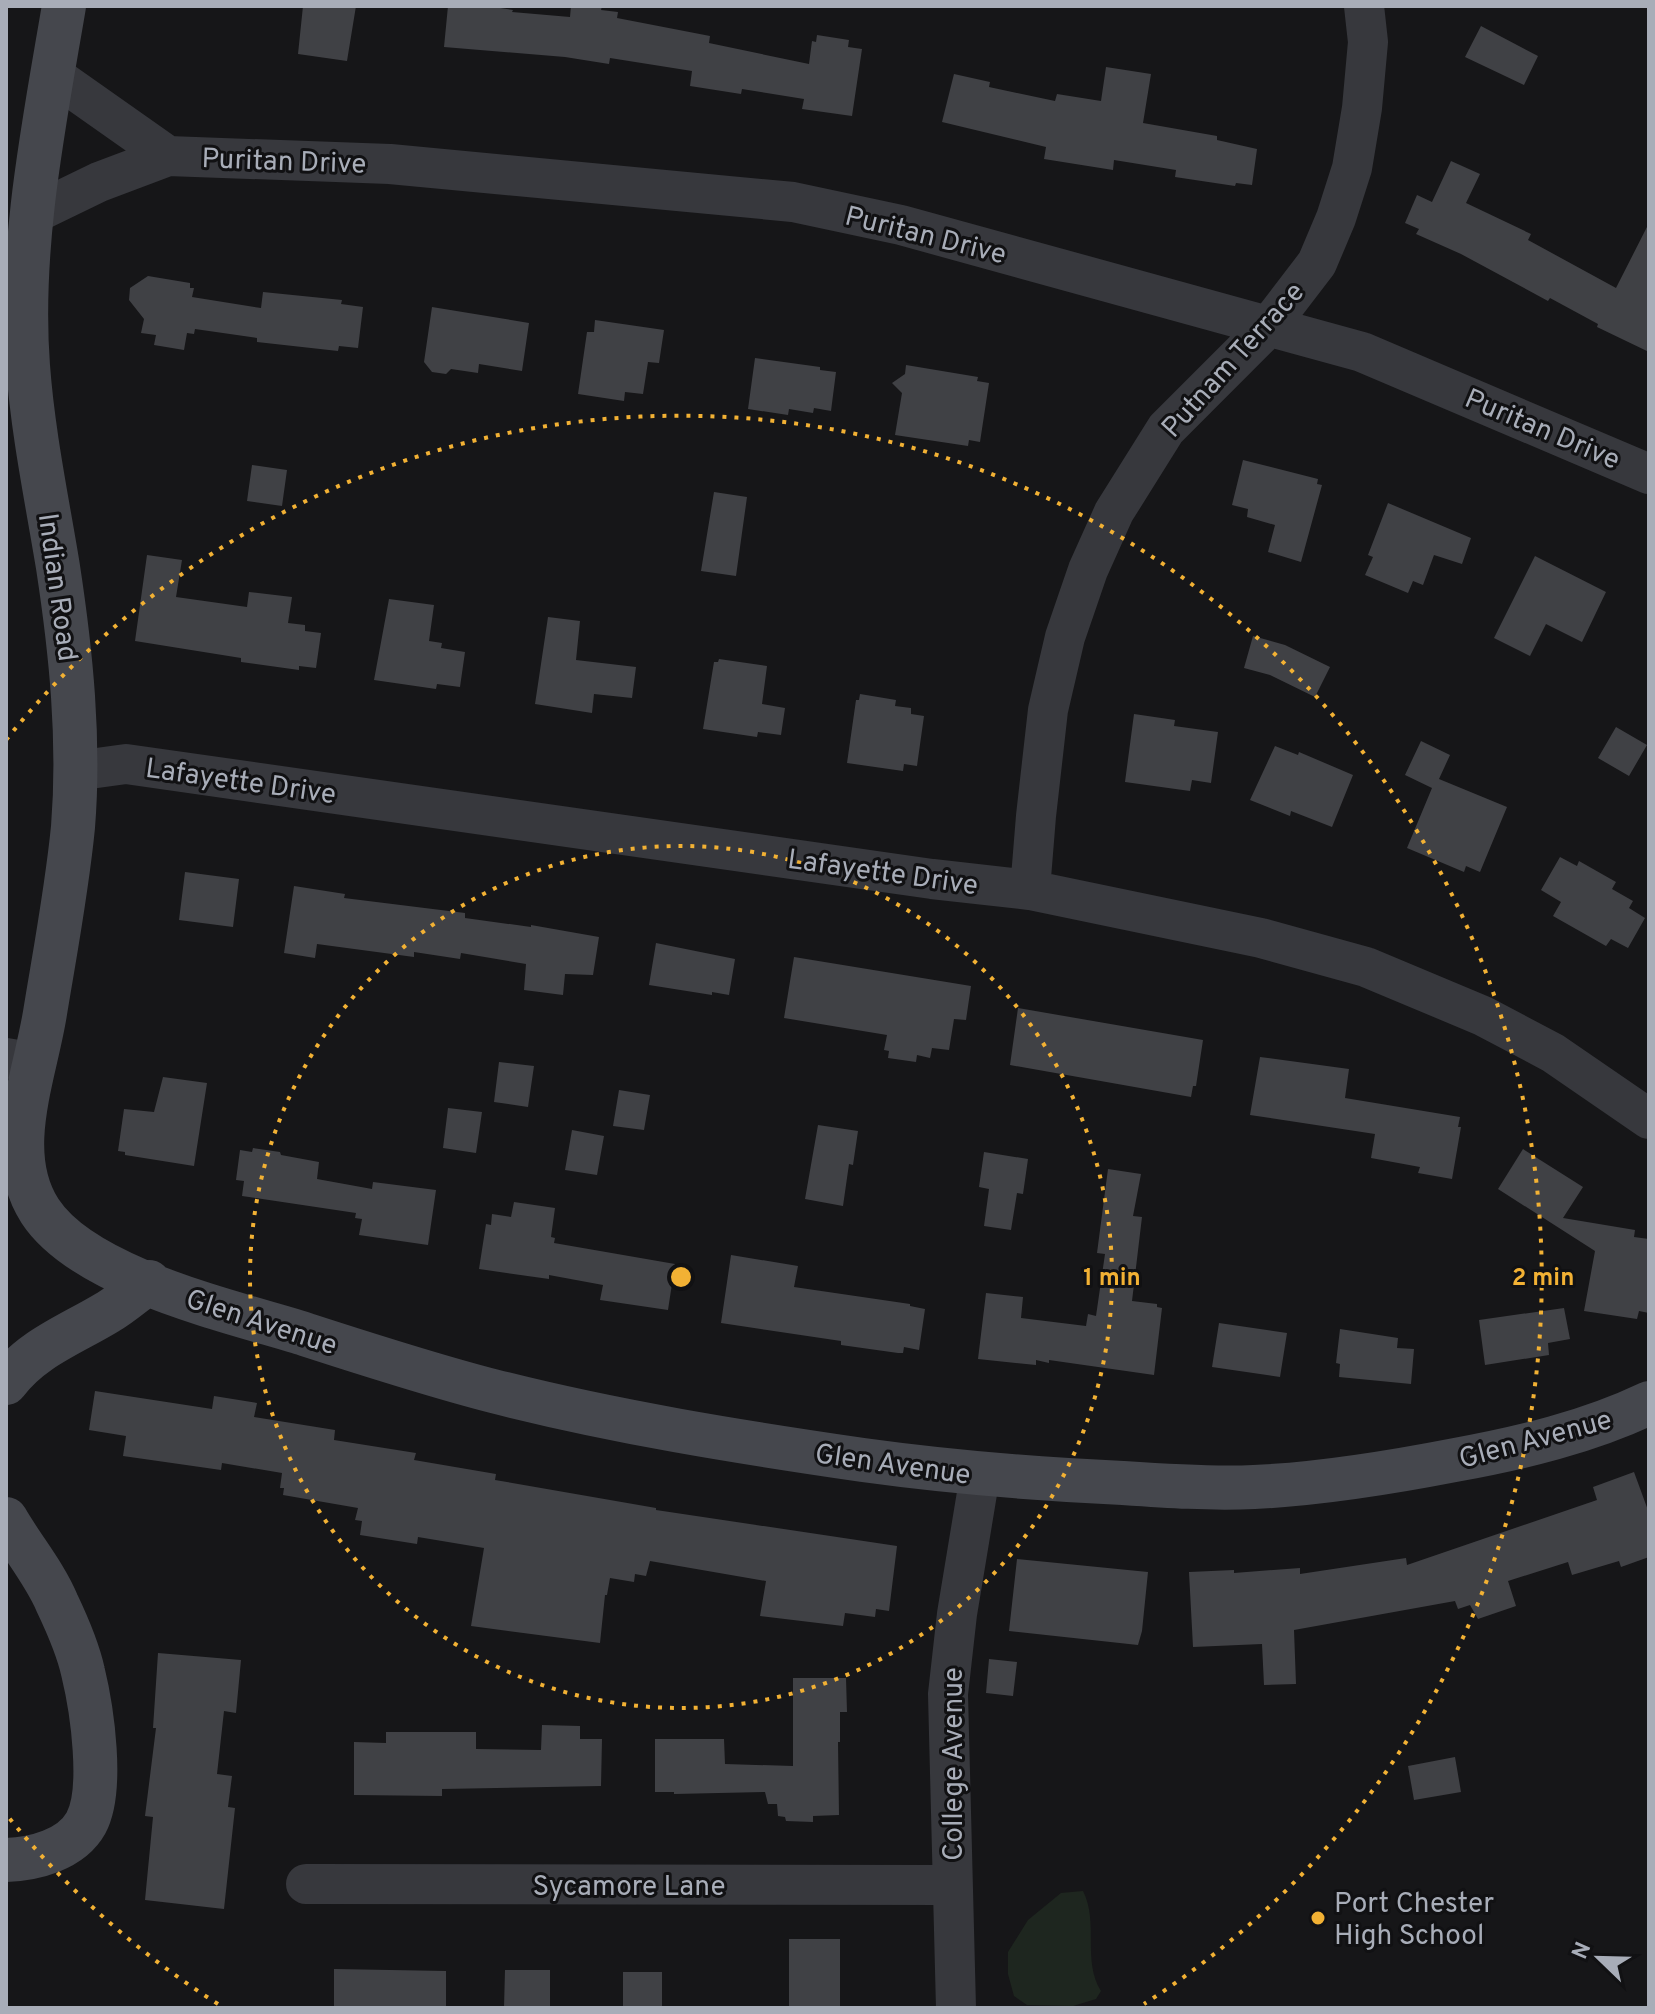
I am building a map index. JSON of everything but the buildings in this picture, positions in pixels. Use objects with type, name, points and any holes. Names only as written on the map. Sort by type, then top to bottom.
[{"type":"street","name":"Indian Road","points":[[64,6],[28,256],[27,360],[34,430],[59,574],[74,697],[73,829],[21,1060],[23,1132],[16,1184],[26,1181],[38,1207],[56,1231],[84,1253],[113,1269],[149,1282]]},
{"type":"street","name":"Putnam Terrace","points":[[1030,890],[1048,710],[1065,637],[1088,570],[1114,512],[1166,429],[1268,327],[1317,263],[1352,168],[1368,42],[1364,6]]},
{"type":"street","name":"Puritan Drive","points":[[53,75],[168,156]]},
{"type":"street","name":"Puritan Drive","points":[[33,214],[99,182],[168,156],[390,164],[793,202],[901,225],[1362,352],[1649,474]]},
{"type":"street","name":"Lafayette Drive","points":[[75,771],[126,764],[916,877],[1030,890],[1261,938],[1366,967],[1483,1016],[1553,1053],[1649,1119]]},
{"type":"street","points":[[6,1383],[47,1345],[110,1312],[149,1282]]},
{"type":"street","name":"Glen Avenue","points":[[149,1282],[200,1302],[494,1392],[724,1440],[980,1475],[1250,1487],[1374,1476],[1564,1435],[1649,1403]]},
{"type":"street","name":"College Avenue","points":[[956,2008],[948,1694],[957,1614],[980,1475]]},
{"type":"street","points":[[6,1520],[56,1600],[83,1670],[95,1752],[92,1809],[84,1826],[54,1851],[21,1860],[6,1860]]},
{"type":"street","name":"Sycamore Lane","points":[[306,1884],[952,1885]]},
{"type":"shaded area","points":[[1083,1891],[1090,1915],[1092,1967],[1101,1991],[1096,1999],[1073,2006],[1027,2005],[1014,1996],[1008,1974],[1008,1952],[1028,1920],[1061,1893]]},
{"type":"place","name":"Port Chester High School","points":[[1318,1918]]}]
